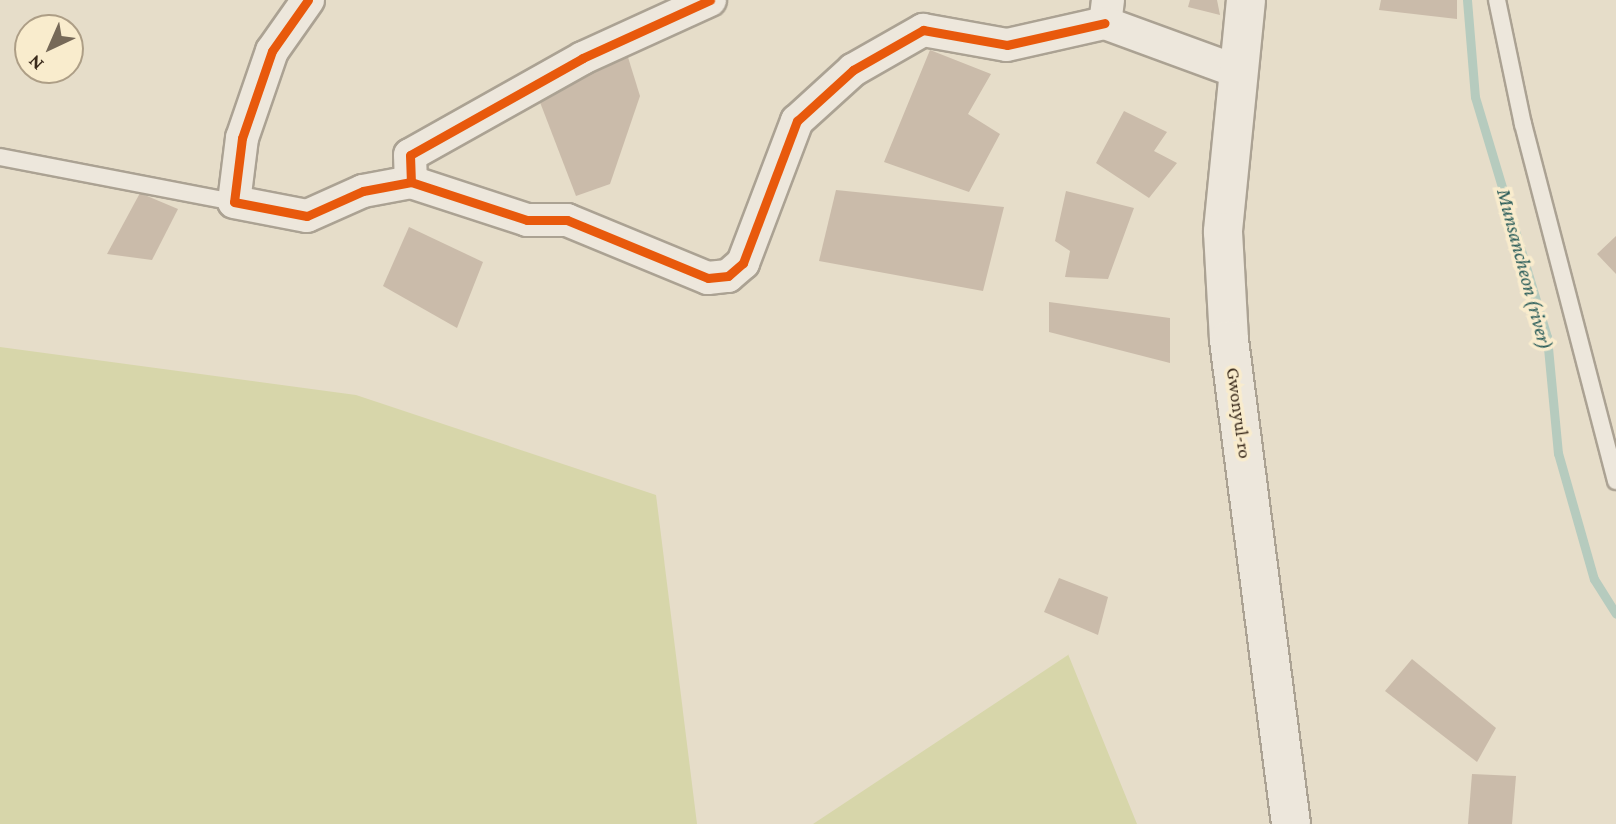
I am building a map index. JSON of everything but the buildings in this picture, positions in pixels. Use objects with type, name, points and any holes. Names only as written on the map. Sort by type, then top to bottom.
[{"type":"main road","name":"Gwonyul-ro","points":[[1246,0],[1236,71],[1223,232],[1229,340],[1291,824]]},
{"type":"street","points":[[308,0],[272,51],[242,138],[234,202],[307,216],[363,191],[411,182],[527,220],[567,220],[708,278],[728,276],[743,262],[797,121],[853,70],[923,30],[1007,45],[1107,12],[1236,71]]},
{"type":"street","points":[[411,182],[410,155],[583,58],[710,0]]},
{"type":"lane","points":[[1497,0],[1526,138],[1616,481]]},
{"type":"lane","points":[[0,158],[234,202]]},
{"type":"green space","points":[[0,347],[356,395],[656,495],[697,824],[0,824]]},
{"type":"green space","points":[[1068,655],[1137,824],[813,824]]},
{"type":"waterway","name":"Munsancheon (river)","points":[[1467,0],[1475,97],[1547,337],[1558,453],[1594,579],[1616,614]]},
{"type":"cycle path","points":[[308,0],[272,51],[242,138],[234,202],[307,216],[363,191],[411,182]]},
{"type":"cycle path","points":[[710,0],[583,58],[410,155],[411,182],[527,220],[567,220],[708,278],[728,276],[743,263],[797,121],[853,70],[923,30],[1007,45],[1105,23]]}]
